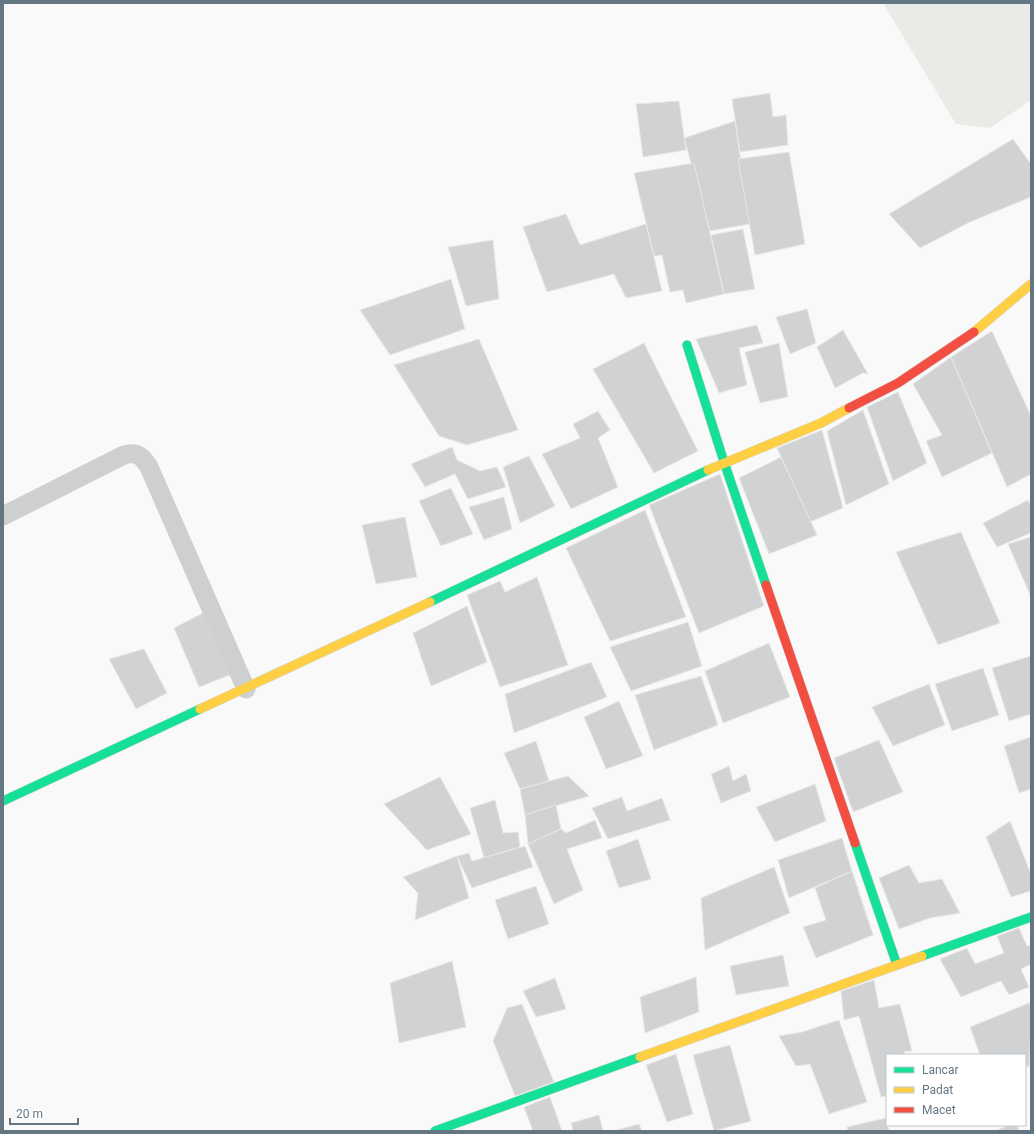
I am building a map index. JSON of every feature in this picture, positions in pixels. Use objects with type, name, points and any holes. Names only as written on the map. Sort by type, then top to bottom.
[{"type":"street","points":[[3,801],[246,689],[724,462],[821,423],[898,383],[976,330],[1031,284]]},
{"type":"street","points":[[687,345],[724,462],[897,965]]},
{"type":"street","points":[[3,516],[124,455],[130,453],[143,457],[149,467],[246,689]]},
{"type":"street","points":[[435,1131],[1031,917]]},
{"type":"shaded area","points":[[883,3],[1031,3],[1031,100],[990,128],[956,124]]},
{"type":"building","points":[[770,93],[773,117],[786,115],[788,145],[740,152],[732,99]]},
{"type":"building","points":[[679,101],[686,150],[643,157],[636,104]]},
{"type":"building","points":[[735,121],[750,224],[710,231],[684,138]]},
{"type":"building","points":[[1013,139],[1031,164],[1031,197],[970,222],[920,248],[889,214]]},
{"type":"building","points":[[789,152],[805,244],[755,255],[738,159]]},
{"type":"building","points":[[694,163],[724,294],[686,303],[683,290],[670,292],[662,255],[654,256],[634,173]]},
{"type":"building","points":[[566,214],[580,245],[646,224],[662,291],[626,298],[614,274],[547,292],[523,227]]},
{"type":"building","points":[[743,229],[755,289],[724,294],[711,235]]},
{"type":"building","points":[[493,240],[499,299],[466,306],[448,247]]},
{"type":"building","points":[[451,279],[465,329],[390,355],[360,310]]},
{"type":"building","points":[[807,309],[816,343],[790,354],[776,317]]},
{"type":"building","points":[[757,325],[763,343],[739,348],[747,385],[719,393],[696,339]]},
{"type":"building","points":[[843,330],[868,374],[863,373],[835,388],[817,347]]},
{"type":"building","points":[[992,331],[1031,416],[1031,474],[1007,487],[951,357]]},
{"type":"building","points":[[479,339],[518,430],[467,445],[439,436],[394,365]]},
{"type":"building","points":[[644,343],[698,451],[654,473],[593,369]]},
{"type":"building","points":[[779,343],[788,397],[760,403],[745,352]]},
{"type":"building","points":[[951,357],[992,453],[942,477],[926,441],[942,435],[913,384]]},
{"type":"building","points":[[898,392],[927,463],[893,481],[867,407]]},
{"type":"building","points":[[863,410],[889,484],[846,505],[827,431]]},
{"type":"building","points":[[598,411],[610,430],[598,438],[618,487],[571,509],[542,454],[580,438],[573,424]]},
{"type":"building","points":[[822,430],[843,508],[810,522],[777,448]]},
{"type":"building","points":[[452,447],[457,460],[480,471],[497,467],[506,487],[468,499],[455,474],[425,487],[411,464]]},
{"type":"building","points":[[529,456],[555,506],[520,523],[503,467]]},
{"type":"building","points":[[781,457],[817,535],[769,554],[739,478]]},
{"type":"building","points":[[720,474],[764,606],[699,633],[649,505]]},
{"type":"building","points":[[451,488],[473,534],[441,546],[419,501]]},
{"type":"building","points":[[504,497],[512,529],[484,540],[469,507]]},
{"type":"building","points":[[1028,500],[1031,506],[1031,533],[997,547],[983,523]]},
{"type":"building","points":[[645,510],[686,617],[610,641],[566,548]]},
{"type":"building","points":[[405,517],[417,577],[376,584],[362,525]]},
{"type":"building","points":[[961,532],[1000,623],[938,645],[896,552]]},
{"type":"building","points":[[1031,537],[1031,597],[1008,544]]},
{"type":"building","points":[[537,577],[568,665],[500,687],[467,595],[500,581],[505,592]]},
{"type":"building","points":[[467,606],[487,662],[431,686],[413,633]]},
{"type":"building","points":[[203,613],[230,675],[199,687],[174,628]]},
{"type":"building","points":[[688,622],[702,666],[631,691],[610,647]]},
{"type":"building","points":[[769,643],[790,697],[723,723],[705,671]]},
{"type":"building","points":[[144,649],[167,693],[136,709],[109,659]]},
{"type":"building","points":[[1031,656],[1031,714],[1009,721],[992,668]]},
{"type":"building","points":[[591,662],[607,697],[514,733],[505,694]]},
{"type":"building","points":[[983,668],[999,715],[952,731],[935,684]]},
{"type":"building","points":[[701,676],[718,725],[654,750],[635,695]]},
{"type":"building","points":[[929,684],[945,725],[893,746],[872,707]]},
{"type":"building","points":[[619,701],[643,756],[606,769],[584,717]]},
{"type":"building","points":[[1031,737],[1031,789],[1019,793],[1004,746]]},
{"type":"building","points":[[879,740],[903,792],[853,812],[834,758]]},
{"type":"building","points":[[536,741],[549,781],[520,789],[504,753]]},
{"type":"building","points":[[729,766],[733,781],[746,774],[751,791],[721,803],[711,774]]},
{"type":"building","points":[[568,776],[589,796],[525,815],[520,789]]},
{"type":"building","points":[[440,777],[471,834],[427,850],[384,804]]},
{"type":"building","points":[[815,784],[826,821],[775,842],[756,807]]},
{"type":"building","points":[[622,797],[627,811],[662,798],[670,820],[608,839],[592,808]]},
{"type":"building","points":[[495,800],[503,833],[518,832],[520,847],[484,858],[470,808]]},
{"type":"building","points":[[556,805],[561,829],[528,844],[525,815]]},
{"type":"building","points":[[595,820],[602,838],[567,849],[583,890],[554,904],[528,844],[561,829],[566,833]]},
{"type":"building","points":[[1010,821],[1031,874],[1031,891],[1011,897],[986,837]]},
{"type":"building","points":[[842,838],[852,871],[789,898],[778,860]]},
{"type":"building","points":[[638,839],[651,879],[619,888],[606,851]]},
{"type":"building","points":[[525,846],[533,867],[472,888],[457,856],[469,853],[472,861]]},
{"type":"building","points":[[457,856],[469,898],[415,920],[418,893],[403,877]]},
{"type":"building","points":[[909,865],[919,883],[942,879],[960,913],[930,918],[899,929],[879,878]]},
{"type":"building","points":[[774,867],[790,913],[705,950],[701,898]]},
{"type":"building","points":[[852,871],[873,935],[816,958],[803,927],[826,920],[815,888]]},
{"type":"building","points":[[536,886],[549,924],[508,939],[495,900]]},
{"type":"building","points":[[1019,928],[1027,946],[1031,945],[1031,964],[1021,969],[1029,987],[1009,995],[1001,981],[961,997],[940,959],[967,948],[975,964],[1004,953],[997,936]]},
{"type":"building","points":[[783,955],[789,986],[736,995],[730,966]]},
{"type":"building","points":[[452,961],[466,1027],[399,1043],[390,983]]},
{"type":"building","points":[[696,977],[699,1012],[645,1033],[640,997]]},
{"type":"building","points":[[555,978],[566,1009],[536,1017],[523,991]]},
{"type":"building","points":[[874,980],[879,1008],[900,1004],[912,1051],[904,1052],[905,1054],[886,1054],[886,1096],[881,1097],[859,1016],[844,1020],[841,991]]},
{"type":"building","points":[[1029,1003],[1031,1007],[1031,1032],[1029,1066],[1026,1067],[1026,1054],[980,1054],[970,1027]]},
{"type":"building","points":[[522,1004],[554,1082],[515,1096],[493,1041],[507,1008]]},
{"type":"building","points":[[839,1020],[867,1102],[829,1114],[810,1064],[796,1066],[779,1036],[802,1032]]},
{"type":"building","points":[[730,1045],[751,1121],[714,1131],[693,1055]]},
{"type":"building","points":[[676,1054],[693,1114],[667,1122],[646,1065]]},
{"type":"building","points":[[550,1097],[562,1131],[533,1131],[524,1107]]},
{"type":"building","points":[[599,1115],[603,1131],[573,1131],[571,1123]]},
{"type":"building","points":[[886,1118],[886,1126],[890,1131],[848,1131],[847,1127]]},
{"type":"building","points":[[639,1124],[642,1131],[613,1131]]},
{"type":"building","points":[[1007,1126],[1017,1126],[1019,1131],[995,1131]]},
{"type":"traffic: fast","points":[[687,345],[724,462],[766,585]]},
{"type":"traffic: fast","points":[[430,602],[708,470]]},
{"type":"traffic: fast","points":[[3,801],[200,709]]},
{"type":"traffic: fast","points":[[855,843],[897,965]]},
{"type":"traffic: fast","points":[[922,956],[1031,917]]},
{"type":"traffic: fast","points":[[435,1131],[640,1057]]},
{"type":"traffic: slow","points":[[974,332],[1031,284]]},
{"type":"traffic: slow","points":[[708,470],[821,423],[849,408]]},
{"type":"traffic: slow","points":[[200,709],[430,602]]},
{"type":"traffic: slow","points":[[640,1057],[922,956]]},
{"type":"traffic: jam","points":[[849,408],[898,383],[974,332]]},
{"type":"traffic: jam","points":[[766,585],[855,843]]}]
